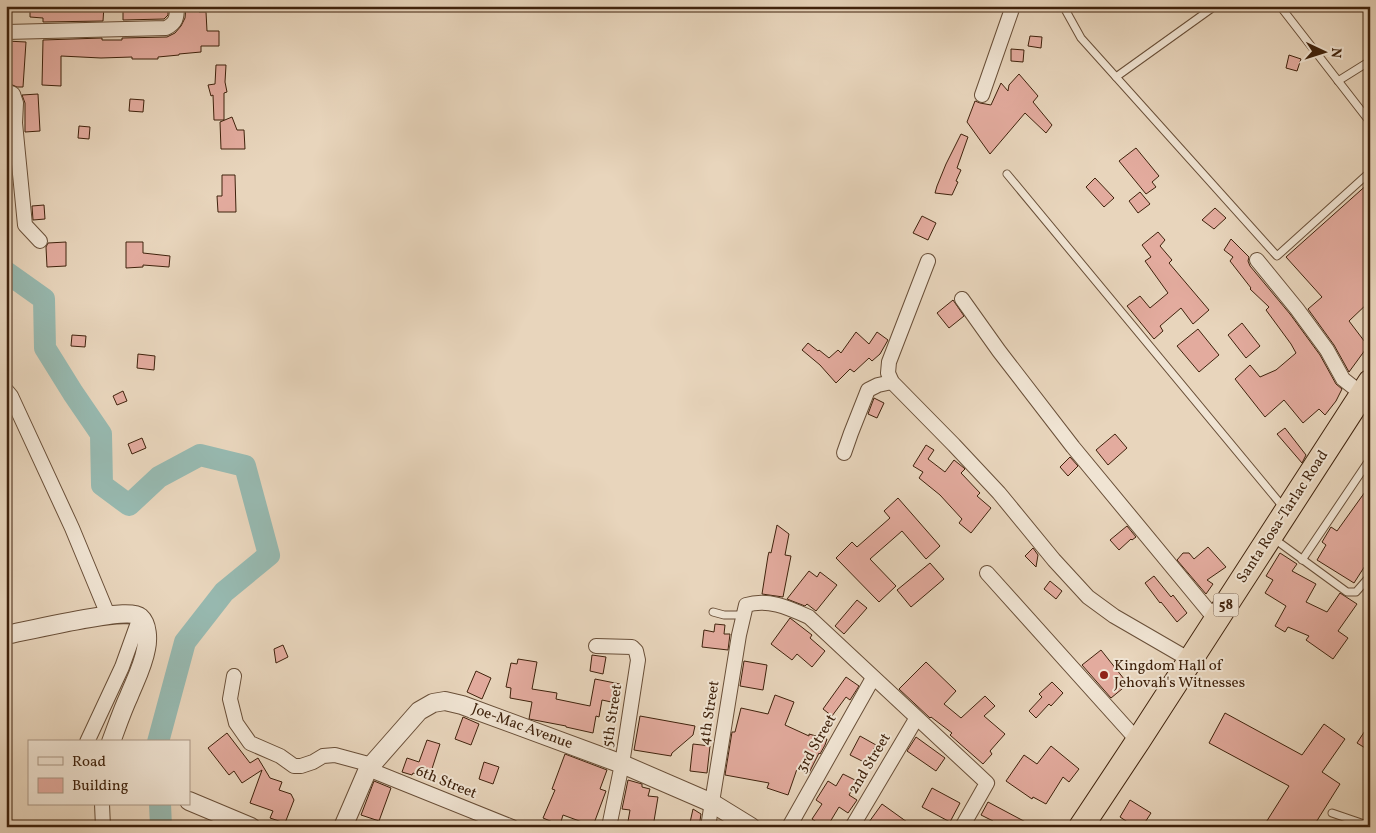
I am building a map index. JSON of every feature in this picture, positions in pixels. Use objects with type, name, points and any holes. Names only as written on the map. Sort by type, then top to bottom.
[{"type":"highway","name":"Santa Rosa-Tarlac Road","points":[[1081,827],[1366,388]]},
{"type":"street","points":[[6,32],[166,28],[173,24],[176,19],[177,6]]},
{"type":"street","points":[[982,94],[1013,6]]},
{"type":"street","points":[[6,92],[13,94],[16,104],[15,123],[25,226],[40,241]]},
{"type":"street","points":[[928,260],[889,362],[888,373],[892,382],[998,493],[1088,597],[1114,616],[1190,660]]},
{"type":"street","points":[[1257,260],[1297,309],[1326,350],[1343,379],[1366,388]]},
{"type":"street","points":[[962,299],[1072,447],[1216,620]]},
{"type":"street","points":[[844,453],[868,390],[878,385],[892,382]]},
{"type":"street","points":[[6,390],[11,396],[68,519],[108,615]]},
{"type":"street","points":[[987,573],[1138,741]]},
{"type":"street","points":[[744,610],[752,603],[762,603],[784,606],[809,617],[987,784],[962,827]]},
{"type":"street","name":"4th Street","points":[[708,827],[744,610]]},
{"type":"street","points":[[6,636],[108,615],[132,613],[140,616],[146,626],[146,650],[112,740]]},
{"type":"street","points":[[88,740],[122,667],[140,616]]},
{"type":"street","name":"5th Street","points":[[596,646],[632,647],[636,651],[638,660],[622,764],[609,827]]},
{"type":"street","name":"6th Street","points":[[234,676],[230,699],[236,723],[250,743],[280,756],[294,766],[301,766],[324,756],[335,755],[370,767],[512,827]]},
{"type":"street","name":"3rd Street","points":[[789,827],[873,678]]},
{"type":"street","name":"Joe-Mac Avenue","points":[[343,827],[370,767],[419,711],[433,703],[445,701],[462,705],[622,764],[712,803],[751,827]]},
{"type":"street","name":"2nd Street","points":[[852,827],[916,718]]},
{"type":"street","points":[[190,801],[251,827]]},
{"type":"street","points":[[102,806],[103,827]]},
{"type":"lane","points":[[1065,6],[1081,38],[1277,256],[1370,172]]},
{"type":"lane","points":[[1116,77],[1215,6]]},
{"type":"lane","points":[[1280,6],[1370,122]]},
{"type":"lane","points":[[1338,81],[1370,60]]},
{"type":"lane","points":[[1007,174],[1286,511]]},
{"type":"lane","points":[[1302,560],[1370,459]]},
{"type":"lane","points":[[1270,536],[1347,592],[1356,592],[1370,576]]},
{"type":"lane","points":[[713,612],[724,615],[744,610]]},
{"type":"lane","points":[[1332,813],[1370,826]]},
{"type":"building","points":[[30,6],[104,6],[103,21],[43,22],[43,18],[30,17]]},
{"type":"building","points":[[123,6],[168,6],[168,15],[164,19],[123,20]]},
{"type":"building","points":[[186,6],[200,6],[199,12],[206,12],[207,31],[219,31],[219,46],[201,46],[201,52],[158,57],[158,59],[61,56],[61,86],[42,85],[43,40],[102,38],[102,40],[122,40],[122,38],[167,37],[175,33],[181,26],[185,18]]},
{"type":"building","points":[[1030,36],[1042,37],[1041,48],[1028,46]]},
{"type":"building","points":[[6,41],[26,42],[23,87],[17,87],[6,82]]},
{"type":"building","points":[[1011,49],[1024,50],[1023,62],[1011,61]]},
{"type":"building","points":[[1289,55],[1301,59],[1297,71],[1286,68]]},
{"type":"building","points":[[216,65],[226,65],[225,82],[227,92],[224,93],[224,120],[214,120],[213,95],[211,96],[208,85],[215,84]]},
{"type":"building","points":[[1019,74],[1038,96],[1033,102],[1052,125],[1046,133],[1025,113],[990,154],[967,122],[975,101],[991,105],[1001,83],[1008,91],[1009,85]]},
{"type":"building","points":[[38,94],[40,131],[25,132],[25,103],[22,95]]},
{"type":"building","points":[[130,99],[144,100],[143,112],[129,111]]},
{"type":"building","points":[[232,117],[237,130],[244,130],[245,149],[221,149],[220,122]]},
{"type":"building","points":[[6,124],[12,180],[6,179]]},
{"type":"building","points":[[79,126],[90,127],[89,139],[78,138]]},
{"type":"building","points":[[961,134],[968,137],[957,168],[961,170],[956,181],[958,182],[952,195],[935,193],[946,164]]},
{"type":"building","points":[[1136,148],[1159,176],[1152,182],[1156,187],[1146,194],[1119,161]]},
{"type":"building","points":[[222,175],[235,175],[236,212],[218,212],[217,196],[222,196]]},
{"type":"building","points":[[1095,178],[1114,198],[1104,207],[1086,187]]},
{"type":"building","points":[[1370,182],[1370,301],[1349,321],[1368,346],[1349,372],[1334,345],[1308,309],[1322,297],[1286,257]]},
{"type":"building","points":[[1140,192],[1150,204],[1138,213],[1129,201]]},
{"type":"building","points":[[44,205],[45,219],[33,220],[32,206]]},
{"type":"building","points":[[1215,208],[1226,218],[1214,229],[1202,220]]},
{"type":"building","points":[[922,216],[936,223],[928,240],[913,233]]},
{"type":"building","points":[[1158,232],[1165,240],[1160,246],[1172,260],[1169,263],[1209,310],[1193,324],[1181,308],[1160,326],[1163,331],[1154,339],[1127,306],[1140,296],[1150,308],[1168,293],[1145,261],[1151,257],[1142,245]]},
{"type":"building","points":[[1231,239],[1249,257],[1250,266],[1290,314],[1320,355],[1336,384],[1342,389],[1336,401],[1325,415],[1319,409],[1303,423],[1284,400],[1265,417],[1235,379],[1250,365],[1260,377],[1276,370],[1296,353],[1266,310],[1269,307],[1250,289],[1230,261],[1233,257],[1224,250]]},
{"type":"building","points":[[66,242],[66,266],[47,267],[46,247],[48,243]]},
{"type":"building","points":[[126,242],[143,242],[143,253],[170,256],[169,267],[143,265],[143,267],[126,268]]},
{"type":"building","points":[[953,300],[964,316],[949,328],[937,313]]},
{"type":"building","points":[[1242,323],[1260,346],[1246,358],[1228,335]]},
{"type":"building","points":[[1198,329],[1219,355],[1199,372],[1177,346]]},
{"type":"building","points":[[856,332],[869,344],[877,332],[888,340],[880,354],[872,361],[869,358],[854,372],[850,369],[836,383],[820,365],[802,350],[808,343],[829,358],[838,350],[841,353]]},
{"type":"building","points":[[72,335],[86,336],[85,347],[71,346]]},
{"type":"building","points":[[138,354],[155,356],[154,370],[137,368]]},
{"type":"building","points":[[123,391],[127,401],[117,405],[113,396]]},
{"type":"building","points":[[874,398],[884,403],[877,418],[868,414]]},
{"type":"building","points":[[1285,428],[1306,455],[1302,463],[1277,434]]},
{"type":"building","points":[[1115,434],[1127,448],[1108,465],[1096,450]]},
{"type":"building","points":[[142,438],[146,448],[132,454],[128,444]]},
{"type":"building","points":[[926,445],[934,450],[928,459],[945,472],[954,460],[964,468],[961,473],[980,493],[977,496],[991,508],[971,533],[959,523],[962,519],[940,495],[919,478],[923,472],[913,466]]},
{"type":"building","points":[[1070,457],[1078,466],[1068,476],[1060,467]]},
{"type":"building","points":[[1370,485],[1370,558],[1354,583],[1317,560],[1326,545],[1322,542],[1331,527],[1337,531]]},
{"type":"building","points":[[898,498],[940,546],[926,559],[902,531],[870,559],[896,586],[879,602],[836,558],[852,542],[857,547],[890,518],[884,511]]},
{"type":"building","points":[[777,525],[789,534],[785,555],[791,556],[783,597],[762,594],[768,556],[769,552],[771,553]]},
{"type":"building","points":[[1127,526],[1136,537],[1119,550],[1110,540]]},
{"type":"building","points":[[1208,547],[1226,567],[1207,580],[1213,584],[1206,594],[1177,560],[1183,553],[1189,553],[1194,559]]},
{"type":"building","points":[[1033,548],[1038,555],[1036,567],[1025,556]]},
{"type":"building","points":[[1280,553],[1297,564],[1292,571],[1316,584],[1306,602],[1327,612],[1340,593],[1357,604],[1338,631],[1348,638],[1333,659],[1306,640],[1309,636],[1288,627],[1285,632],[1275,626],[1286,606],[1265,593],[1273,580],[1266,576]]},
{"type":"building","points":[[930,563],[944,579],[911,607],[897,590]]},
{"type":"building","points":[[809,571],[817,577],[820,572],[837,585],[816,611],[807,604],[805,606],[787,599]]},
{"type":"building","points":[[1154,576],[1171,597],[1173,595],[1187,613],[1177,622],[1145,583]]},
{"type":"building","points":[[1050,581],[1062,591],[1056,599],[1044,589]]},
{"type":"building","points":[[857,600],[867,608],[844,634],[835,626]]},
{"type":"building","points":[[790,618],[812,635],[810,638],[825,651],[812,667],[797,654],[792,660],[771,644]]},
{"type":"building","points":[[715,624],[725,625],[724,634],[730,634],[728,650],[702,647],[704,630],[714,632]]},
{"type":"building","points":[[283,645],[288,657],[276,663],[274,649]]},
{"type":"building","name":"Kingdom Hall of Jehovah's Witnesses","points":[[1101,650],[1128,684],[1111,698],[1082,665]]},
{"type":"building","points":[[592,655],[606,657],[603,674],[590,671]]},
{"type":"building","points":[[518,659],[537,662],[532,689],[557,693],[556,699],[590,706],[595,679],[620,684],[616,703],[602,700],[599,717],[596,716],[593,733],[529,719],[532,702],[510,698],[511,688],[506,687],[511,663],[517,664]]},
{"type":"building","points":[[744,661],[767,665],[763,690],[740,686]]},
{"type":"building","points":[[926,662],[956,691],[944,704],[961,718],[985,696],[995,706],[984,716],[1005,734],[990,751],[992,754],[983,764],[950,735],[952,733],[930,718],[899,689]]},
{"type":"building","points":[[476,671],[491,678],[482,699],[467,692]]},
{"type":"building","points":[[846,677],[859,686],[850,700],[846,697],[832,716],[823,709]]},
{"type":"building","points":[[1052,682],[1063,693],[1036,718],[1029,711],[1042,697],[1039,694]]},
{"type":"building","points":[[775,695],[794,702],[785,725],[809,736],[809,734],[827,739],[809,773],[797,769],[788,795],[767,788],[769,783],[725,775],[732,732],[735,732],[741,708],[768,714]]},
{"type":"building","points":[[1225,713],[1302,755],[1324,724],[1345,739],[1322,772],[1340,784],[1313,827],[1263,827],[1289,786],[1209,743]]},
{"type":"building","points":[[640,716],[695,726],[693,735],[671,756],[634,750]]},
{"type":"building","points":[[463,717],[479,724],[471,745],[455,739]]},
{"type":"building","points":[[1370,723],[1370,751],[1357,743]]},
{"type":"building","points":[[227,733],[250,763],[258,758],[270,778],[282,782],[279,790],[291,794],[294,800],[285,823],[270,818],[273,811],[250,803],[262,770],[242,783],[234,771],[229,775],[208,748]]},
{"type":"building","points":[[860,736],[876,745],[866,763],[850,755]]},
{"type":"building","points":[[916,737],[945,758],[936,771],[907,751]]},
{"type":"building","points":[[427,740],[440,744],[429,778],[402,772],[407,758],[419,762]]},
{"type":"building","points":[[693,744],[710,746],[707,773],[690,771]]},
{"type":"building","points":[[1051,746],[1079,769],[1069,782],[1063,777],[1046,804],[1033,797],[1032,799],[1006,781],[1024,755],[1037,764]]},
{"type":"building","points":[[565,754],[607,770],[600,789],[606,791],[593,826],[563,815],[560,825],[543,818],[555,790],[552,789]]},
{"type":"building","points":[[484,762],[499,767],[493,784],[479,779]]},
{"type":"building","points":[[843,774],[857,781],[849,795],[857,800],[848,813],[839,807],[827,827],[824,827],[812,819],[822,804],[816,800],[828,781],[836,786]]},
{"type":"building","points":[[628,780],[642,784],[642,787],[650,789],[648,796],[658,797],[653,827],[627,827],[630,810],[622,809]]},
{"type":"building","points":[[374,781],[391,788],[379,821],[361,815]]},
{"type":"building","points":[[932,788],[960,803],[950,822],[922,807]]},
{"type":"building","points":[[1130,800],[1151,813],[1142,827],[1135,827],[1120,817]]},
{"type":"building","points":[[988,802],[1035,827],[990,827],[993,821],[981,815]]},
{"type":"building","points":[[882,804],[914,827],[876,827],[869,822]]},
{"type":"building","points":[[693,809],[701,814],[699,827],[689,827]]},
{"type":"waterway","points":[[6,272],[44,299],[45,348],[101,434],[102,485],[129,505],[159,477],[200,455],[245,466],[269,555],[224,592],[185,642],[159,740]]},
{"type":"waterway","points":[[160,806],[161,827]]},
{"type":"place","name":"Kingdom Hall of Jehovah's Witnesses","points":[[1104,675]]}]
